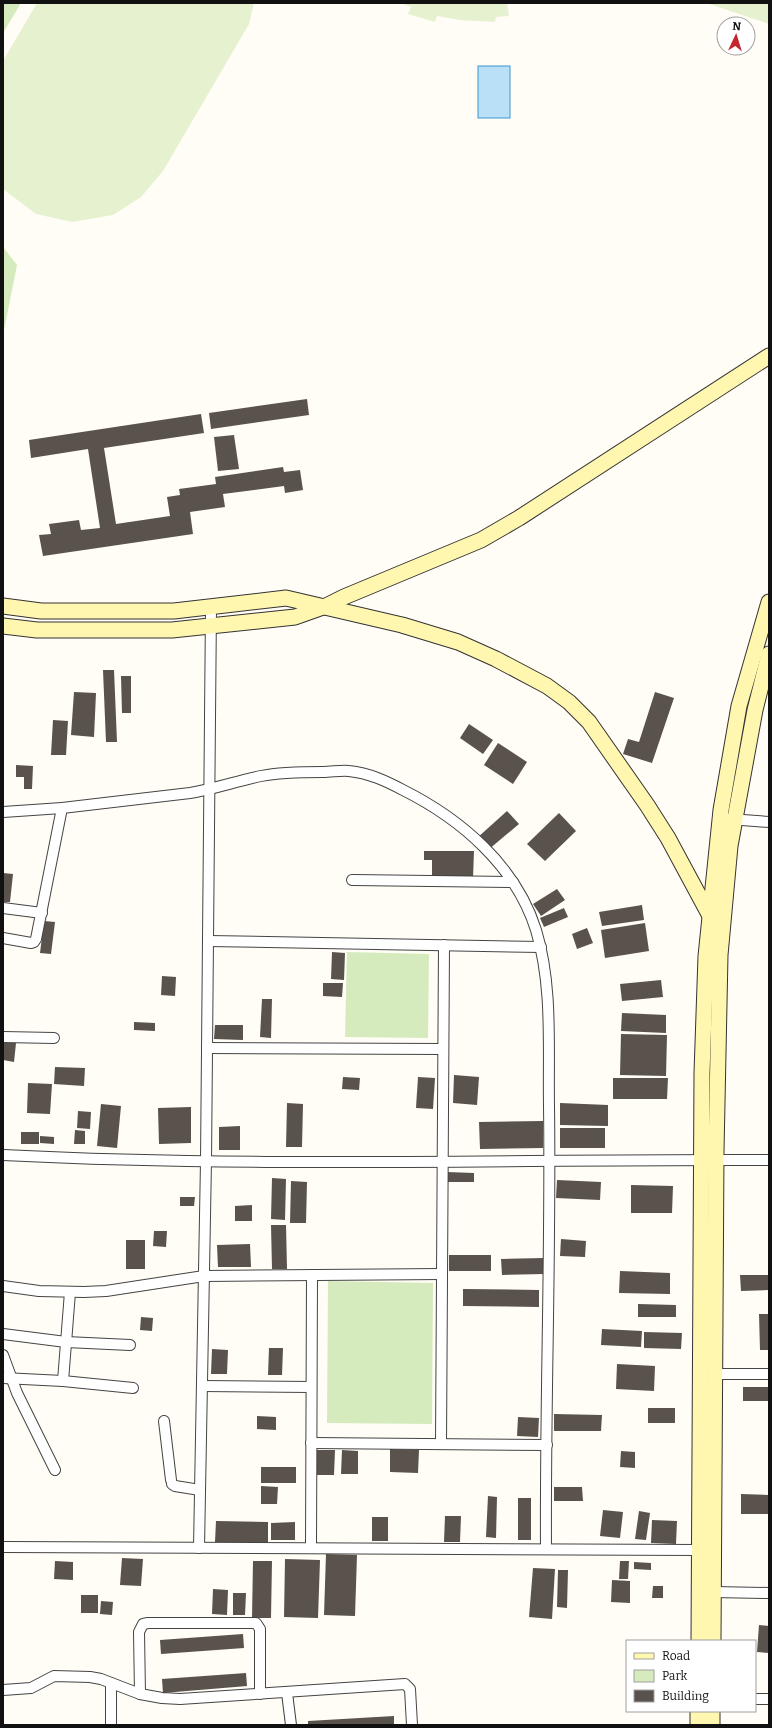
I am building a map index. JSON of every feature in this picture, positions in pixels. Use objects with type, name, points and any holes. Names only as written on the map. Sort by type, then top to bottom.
[{"type":"street","points":[[3,626],[37,630],[153,631],[295,617],[326,606],[344,597],[481,540],[519,518],[769,356]]},
{"type":"street","points":[[3,606],[41,611],[174,611],[286,598],[326,606],[402,625],[458,642],[496,659],[541,683],[569,702],[596,732],[668,838],[722,938]]},
{"type":"street","points":[[713,1640],[715,1374],[709,1160],[702,1073],[706,956],[720,818],[739,706],[769,602]]},
{"type":"street","points":[[199,1548],[206,1161],[211,607]]},
{"type":"street","points":[[699,1640],[709,1160],[722,938],[730,846],[755,710],[769,654]]},
{"type":"street","points":[[3,812],[62,808],[210,790],[263,776],[302,772],[348,771],[374,776],[421,799],[449,817],[464,829],[495,859],[513,882],[529,913],[541,947],[546,984],[548,1024],[550,1161],[546,1549]]},
{"type":"street","points":[[3,938],[26,943],[34,942],[39,932],[62,808]]},
{"type":"street","points":[[720,818],[769,822]]},
{"type":"street","points":[[352,880],[513,882]]},
{"type":"street","points":[[3,908],[42,913]]},
{"type":"street","points":[[208,941],[541,947]]},
{"type":"street","points":[[441,1444],[444,945]]},
{"type":"street","points":[[3,1037],[54,1038]]},
{"type":"street","points":[[207,1048],[444,1049]]},
{"type":"street","points":[[3,1155],[98,1160],[344,1163],[769,1160]]},
{"type":"street","points":[[3,1286],[39,1291],[70,1292],[106,1291],[204,1276],[442,1274]]},
{"type":"street","points":[[311,1548],[312,1275]]},
{"type":"street","points":[[63,1381],[70,1292]]},
{"type":"street","points":[[3,1334],[66,1342],[130,1345]]},
{"type":"street","points":[[3,1355],[6,1378],[55,1470]]},
{"type":"street","points":[[715,1374],[769,1374]]},
{"type":"street","points":[[6,1378],[63,1381],[133,1388]]},
{"type":"street","points":[[202,1386],[311,1387]]},
{"type":"street","points":[[164,1420],[172,1482],[175,1486],[200,1490]]},
{"type":"street","points":[[311,1443],[547,1445]]},
{"type":"street","points":[[3,1547],[700,1550]]},
{"type":"street","points":[[713,1592],[769,1593]]},
{"type":"street","points":[[140,1694],[139,1629],[143,1624],[148,1623],[256,1623],[260,1629],[260,1694]]},
{"type":"street","points":[[3,1690],[31,1688],[50,1678],[59,1676],[90,1677],[140,1694],[162,1698],[180,1699],[405,1684],[410,1689],[412,1725]]},
{"type":"street","points":[[111,1683],[111,1725]]},
{"type":"street","points":[[287,1693],[291,1725]]},
{"type":"street","points":[[756,1699],[769,1699]]},
{"type":"street","points":[[698,1712],[698,1725]]},
{"type":"street","points":[[712,1712],[712,1725]]},
{"type":"green space","points":[[3,3],[21,3],[3,33]]},
{"type":"green space","points":[[37,3],[254,3],[249,24],[163,171],[141,197],[113,215],[72,222],[36,214],[3,189],[3,61]]},
{"type":"green space","points":[[401,3],[507,3],[509,16],[496,17],[495,22],[460,20],[437,16],[435,22],[408,14],[411,7]]},
{"type":"green space","points":[[706,3],[769,3],[769,24],[756,20],[756,16],[745,16]]},
{"type":"green space","points":[[3,247],[17,265],[3,335]]},
{"type":"green space","points":[[347,952],[429,954],[428,1038],[345,1037]]},
{"type":"green space","points":[[328,1281],[433,1283],[432,1424],[327,1423]]},
{"type":"water","points":[[478,66],[510,66],[510,118],[478,118]]},
{"type":"building","points":[[307,399],[309,415],[211,429],[209,413]]},
{"type":"building","points":[[201,414],[204,433],[104,448],[116,524],[170,516],[167,497],[180,495],[179,489],[216,484],[215,477],[283,467],[284,472],[300,470],[303,490],[285,493],[284,486],[223,494],[225,507],[190,512],[193,534],[43,556],[39,535],[51,534],[49,524],[79,520],[81,530],[100,528],[88,449],[31,458],[29,440]]},
{"type":"building","points":[[234,435],[239,469],[218,471],[214,437]]},
{"type":"building","points":[[103,670],[114,670],[117,742],[106,742]]},
{"type":"building","points":[[121,676],[131,676],[131,713],[122,713]]},
{"type":"building","points":[[74,692],[96,693],[94,737],[71,735]]},
{"type":"building","points":[[655,692],[674,698],[652,763],[623,754],[628,739],[639,742]]},
{"type":"building","points":[[53,720],[68,721],[66,755],[51,755]]},
{"type":"building","points":[[469,724],[493,740],[483,754],[460,738]]},
{"type":"building","points":[[498,743],[527,762],[513,784],[484,765]]},
{"type":"building","points":[[16,765],[33,766],[32,789],[24,789],[24,777],[16,777]]},
{"type":"building","points":[[507,811],[519,824],[488,850],[477,838]]},
{"type":"building","points":[[559,813],[576,831],[545,861],[527,844]]},
{"type":"building","points":[[424,851],[474,851],[473,878],[432,878],[432,860],[424,860]]},
{"type":"building","points":[[3,873],[13,874],[10,902],[3,902]]},
{"type":"building","points":[[557,889],[565,900],[541,916],[533,904]]},
{"type":"building","points":[[642,905],[644,920],[602,926],[599,912]]},
{"type":"building","points":[[564,908],[568,917],[544,927],[540,918]]},
{"type":"building","points":[[44,921],[55,922],[51,954],[40,953]]},
{"type":"building","points":[[645,923],[649,951],[605,958],[601,930]]},
{"type":"building","points":[[587,928],[593,943],[577,949],[572,934]]},
{"type":"building","points":[[332,952],[345,953],[344,980],[331,979]]},
{"type":"building","points":[[162,976],[176,977],[175,996],[161,995]]},
{"type":"building","points":[[661,980],[663,997],[622,1001],[620,984]]},
{"type":"building","points":[[323,983],[343,983],[342,997],[323,996]]},
{"type":"building","points":[[262,999],[272,999],[271,1038],[260,1037]]},
{"type":"building","points":[[622,1013],[666,1015],[666,1033],[621,1031]]},
{"type":"building","points":[[134,1022],[155,1023],[155,1031],[134,1030]]},
{"type":"building","points":[[215,1025],[243,1025],[243,1040],[214,1039]]},
{"type":"building","points":[[621,1034],[667,1035],[666,1076],[620,1075]]},
{"type":"building","points":[[3,1042],[16,1043],[14,1062],[3,1060]]},
{"type":"building","points":[[55,1067],[85,1068],[84,1086],[54,1084]]},
{"type":"building","points":[[454,1075],[479,1077],[477,1105],[453,1103]]},
{"type":"building","points":[[343,1077],[360,1078],[359,1090],[342,1089]]},
{"type":"building","points":[[418,1077],[435,1078],[433,1109],[416,1108]]},
{"type":"building","points":[[613,1078],[668,1078],[667,1099],[613,1099]]},
{"type":"building","points":[[28,1083],[52,1084],[50,1114],[27,1113]]},
{"type":"building","points":[[287,1103],[303,1104],[302,1147],[286,1147]]},
{"type":"building","points":[[560,1103],[608,1105],[608,1126],[560,1125]]},
{"type":"building","points":[[101,1104],[121,1106],[117,1148],[97,1146]]},
{"type":"building","points":[[191,1107],[191,1143],[159,1144],[158,1108]]},
{"type":"building","points":[[78,1111],[91,1112],[90,1129],[77,1128]]},
{"type":"building","points":[[543,1121],[543,1148],[480,1149],[479,1122]]},
{"type":"building","points":[[240,1126],[240,1150],[219,1150],[219,1127]]},
{"type":"building","points":[[560,1128],[605,1128],[605,1148],[560,1148]]},
{"type":"building","points":[[75,1130],[85,1131],[85,1144],[74,1144]]},
{"type":"building","points":[[21,1132],[39,1132],[39,1144],[21,1144]]},
{"type":"building","points":[[40,1136],[54,1137],[54,1144],[40,1143]]},
{"type":"building","points":[[447,1172],[474,1173],[474,1182],[447,1182]]},
{"type":"building","points":[[272,1178],[286,1179],[285,1220],[271,1219]]},
{"type":"building","points":[[557,1180],[601,1182],[600,1200],[556,1198]]},
{"type":"building","points":[[291,1181],[307,1182],[306,1223],[290,1223]]},
{"type":"building","points":[[631,1185],[673,1186],[672,1213],[631,1213]]},
{"type":"building","points":[[180,1197],[195,1197],[194,1206],[180,1206]]},
{"type":"building","points":[[252,1205],[252,1221],[235,1221],[235,1206]]},
{"type":"building","points":[[271,1225],[286,1225],[287,1269],[272,1269]]},
{"type":"building","points":[[154,1231],[167,1231],[166,1247],[153,1246]]},
{"type":"building","points":[[561,1239],[586,1241],[585,1257],[560,1256]]},
{"type":"building","points":[[126,1240],[145,1240],[145,1269],[126,1269]]},
{"type":"building","points":[[250,1244],[251,1267],[218,1267],[217,1245]]},
{"type":"building","points":[[449,1255],[491,1255],[491,1271],[449,1271]]},
{"type":"building","points":[[544,1258],[544,1274],[502,1275],[501,1259]]},
{"type":"building","points":[[620,1271],[670,1273],[670,1294],[619,1293]]},
{"type":"building","points":[[740,1275],[769,1275],[769,1290],[741,1291]]},
{"type":"building","points":[[463,1289],[539,1290],[539,1307],[463,1306]]},
{"type":"building","points":[[638,1304],[676,1305],[676,1317],[638,1317]]},
{"type":"building","points":[[759,1314],[769,1314],[769,1350],[760,1350]]},
{"type":"building","points":[[141,1317],[153,1318],[152,1331],[140,1330]]},
{"type":"building","points":[[602,1329],[642,1331],[641,1347],[601,1345]]},
{"type":"building","points":[[644,1332],[682,1333],[681,1349],[644,1348]]},
{"type":"building","points":[[269,1348],[283,1348],[282,1375],[268,1375]]},
{"type":"building","points":[[212,1349],[228,1350],[227,1374],[211,1374]]},
{"type":"building","points":[[617,1364],[655,1366],[654,1391],[616,1389]]},
{"type":"building","points":[[743,1387],[769,1387],[769,1401],[743,1401]]},
{"type":"building","points":[[648,1408],[675,1408],[675,1423],[648,1423]]},
{"type":"building","points":[[554,1414],[602,1415],[601,1431],[554,1431]]},
{"type":"building","points":[[257,1416],[276,1417],[276,1430],[257,1429]]},
{"type":"building","points":[[518,1417],[539,1418],[538,1437],[517,1436]]},
{"type":"building","points":[[390,1449],[419,1450],[418,1473],[390,1472]]},
{"type":"building","points":[[317,1450],[335,1450],[334,1475],[317,1475]]},
{"type":"building","points":[[342,1450],[358,1451],[358,1474],[341,1474]]},
{"type":"building","points":[[621,1451],[635,1452],[635,1468],[620,1467]]},
{"type":"building","points":[[261,1467],[296,1467],[296,1483],[261,1483]]},
{"type":"building","points":[[261,1486],[278,1487],[277,1504],[261,1504]]},
{"type":"building","points":[[554,1487],[582,1487],[583,1501],[554,1501]]},
{"type":"building","points":[[741,1494],[769,1495],[769,1514],[741,1514]]},
{"type":"building","points":[[488,1496],[497,1497],[496,1538],[486,1537]]},
{"type":"building","points":[[518,1498],[531,1498],[531,1540],[518,1540]]},
{"type":"building","points":[[603,1510],[623,1512],[620,1538],[600,1536]]},
{"type":"building","points":[[639,1511],[650,1513],[646,1540],[635,1539]]},
{"type":"building","points":[[445,1516],[461,1516],[460,1542],[444,1542]]},
{"type":"building","points":[[372,1517],[388,1517],[388,1541],[372,1541]]},
{"type":"building","points":[[652,1520],[677,1521],[676,1544],[651,1543]]},
{"type":"building","points":[[216,1521],[268,1522],[268,1543],[215,1542]]},
{"type":"building","points":[[295,1522],[295,1540],[271,1540],[271,1523]]},
{"type":"building","points":[[326,1554],[357,1555],[355,1616],[324,1615]]},
{"type":"building","points":[[122,1558],[143,1559],[141,1586],[120,1585]]},
{"type":"building","points":[[285,1559],[320,1560],[318,1618],[284,1617]]},
{"type":"building","points":[[55,1561],[73,1562],[73,1580],[54,1579]]},
{"type":"building","points":[[253,1561],[272,1561],[271,1618],[252,1618]]},
{"type":"building","points":[[620,1561],[629,1561],[628,1579],[619,1579]]},
{"type":"building","points":[[634,1562],[651,1563],[651,1570],[634,1569]]},
{"type":"building","points":[[533,1568],[555,1569],[552,1619],[529,1617]]},
{"type":"building","points":[[558,1570],[568,1570],[567,1608],[557,1607]]},
{"type":"building","points":[[612,1580],[630,1581],[630,1603],[611,1602]]},
{"type":"building","points":[[653,1586],[663,1586],[663,1598],[652,1598]]},
{"type":"building","points":[[213,1589],[228,1590],[227,1615],[212,1614]]},
{"type":"building","points":[[233,1593],[246,1593],[245,1615],[233,1615]]},
{"type":"building","points":[[81,1595],[98,1595],[98,1613],[81,1613]]},
{"type":"building","points":[[101,1601],[113,1602],[112,1615],[100,1614]]},
{"type":"building","points":[[759,1625],[769,1626],[769,1653],[757,1652]]},
{"type":"building","points":[[243,1634],[244,1648],[161,1654],[160,1640]]},
{"type":"building","points":[[246,1673],[247,1686],[163,1693],[162,1679]]},
{"type":"building","points":[[394,1716],[394,1725],[308,1725],[308,1721]]}]
